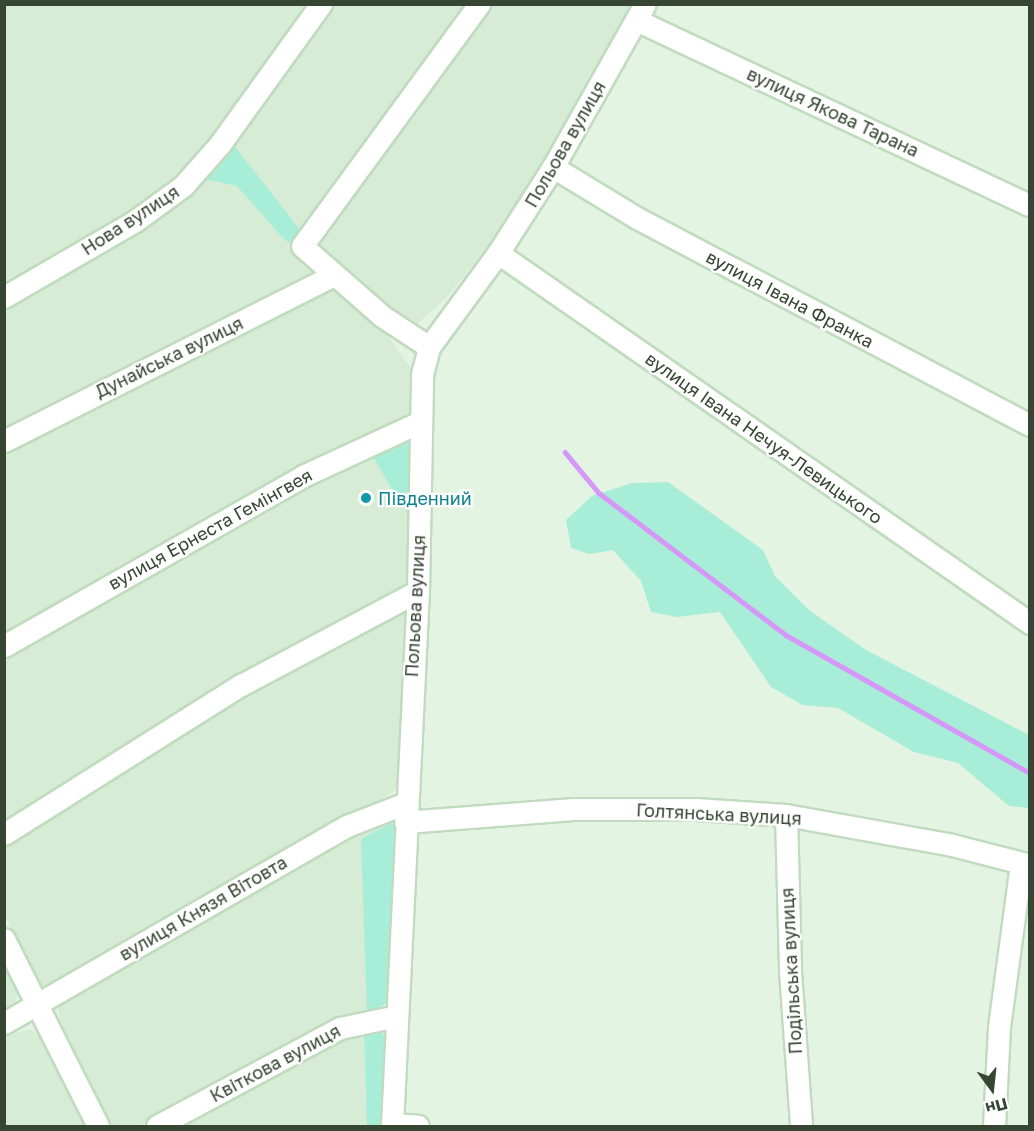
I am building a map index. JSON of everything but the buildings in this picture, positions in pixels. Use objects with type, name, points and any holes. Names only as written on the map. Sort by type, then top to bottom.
[{"type":"street","name":"Нова вулиця","points":[[4,297],[135,221],[183,186],[220,144],[321,4]]},
{"type":"street","points":[[429,347],[382,316],[302,246],[479,4]]},
{"type":"street","name":"Польова вулиця","points":[[392,1125],[418,591],[422,374],[429,347],[498,253],[553,167],[641,12]]},
{"type":"street","name":"вулиця Якова Тарана","points":[[641,12],[1029,205]]},
{"type":"street","name":"вулиця Івана Франка","points":[[553,167],[648,223],[1029,425]]},
{"type":"street","name":"вулиця Івана Нечуя-Левицького","points":[[498,253],[1029,623]]},
{"type":"street","name":"Дунайська вулиця","points":[[4,441],[334,275]]},
{"type":"street","name":"вулиця Ернеста Гемінгвея","points":[[4,646],[303,476],[420,422]]},
{"type":"street","points":[[4,834],[241,685],[418,591]]},
{"type":"street","name":"Голтянська вулиця","points":[[406,812],[695,809],[786,815],[952,845],[1025,865]]},
{"type":"street","name":"вулиця Князя Вітовта","points":[[4,1023],[347,826],[406,812]]},
{"type":"street","name":"Подільська вулиця","points":[[786,815],[790,971],[801,1126]]},
{"type":"street","points":[[994,1126],[999,1027],[1025,865]]},
{"type":"street","points":[[4,939],[35,1005],[98,1126]]},
{"type":"street","name":"Квіткова вулиця","points":[[157,1126],[340,1028],[397,1016]]},
{"type":"street","points":[[392,1125],[418,1126]]},
{"type":"shaded area","points":[[5,5],[314,5],[188,169],[140,205],[5,284]]},
{"type":"shaded area","points":[[332,5],[469,5],[300,240],[321,273],[5,433],[5,303],[141,225],[253,105]]},
{"type":"shaded area","points":[[482,5],[636,5],[512,216],[447,297],[417,324],[408,323],[395,316],[314,240]]},
{"type":"shaded area","points":[[230,140],[304,235],[303,254],[282,237],[237,186],[200,178]]},
{"type":"shaded area","points":[[335,283],[373,315],[411,368],[417,389],[415,412],[5,638],[5,448]]},
{"type":"shaded area","points":[[405,439],[411,444],[411,530],[407,513],[369,451]]},
{"type":"shaded area","points":[[369,451],[407,513],[411,530],[411,589],[5,827],[5,653]]},
{"type":"shaded area","points":[[668,482],[763,550],[775,576],[810,611],[866,650],[1029,735],[1029,808],[1009,806],[958,763],[914,752],[838,708],[803,705],[771,687],[720,612],[677,617],[651,612],[641,581],[613,550],[590,554],[571,548],[566,520],[592,496],[632,483]]},
{"type":"shaded area","points":[[404,606],[408,609],[400,782],[393,792],[160,923],[152,924],[109,949],[105,958],[47,987],[35,982],[5,915],[5,841],[195,718]]},
{"type":"shaded area","points":[[384,818],[398,834],[387,1003],[140,1126],[109,1126],[61,1023],[57,1004]]},
{"type":"shaded area","points":[[392,823],[398,834],[392,967],[387,1003],[367,1014],[361,839]]},
{"type":"shaded area","points":[[4,961],[17,993],[16,1002],[4,1012]]},
{"type":"shaded area","points":[[370,1024],[384,1126],[168,1126]]},
{"type":"shaded area","points":[[364,1026],[379,1029],[387,1039],[384,1126],[367,1126]]},
{"type":"shaded area","points":[[30,1029],[44,1040],[88,1126],[5,1126],[4,1037]]},
{"type":"waterway","points":[[565,452],[599,493],[786,635],[1030,773]]},
{"type":"place","name":"Південний","points":[[366,498]]}]
